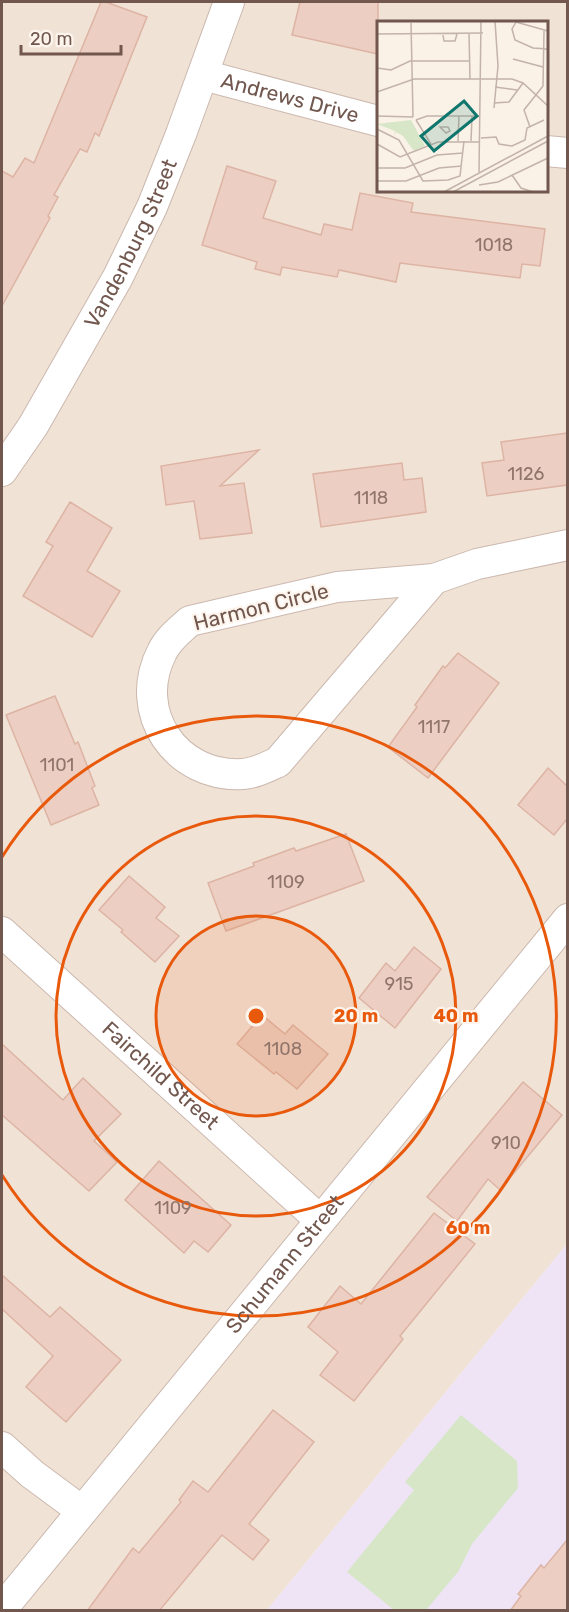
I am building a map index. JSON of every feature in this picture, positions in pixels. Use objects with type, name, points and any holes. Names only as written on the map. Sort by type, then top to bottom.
[{"type":"street","name":"Vandenburg Street","points":[[2,471],[33,426],[118,277],[152,207],[229,2]]},
{"type":"street","name":"Andrews Drive","points":[[203,75],[377,121]]},
{"type":"street","points":[[548,151],[567,153]]},
{"type":"street","name":"Harmon Circle","points":[[434,579],[278,762],[246,774],[212,772],[182,755],[170,744],[159,727],[153,708],[152,688],[155,668],[163,650],[175,634],[190,621],[337,587],[434,579],[477,564],[567,544]]},
{"type":"street","name":"Schumann Street","points":[[2,1609],[567,919]]},
{"type":"street","name":"Fairchild Street","points":[[2,932],[320,1220]]},
{"type":"street","points":[[2,1447],[32,1474],[82,1511]]},
{"type":"shaded area","points":[[2,2],[567,2],[567,1244],[267,1610],[2,1610]]},
{"type":"shaded area","points":[[567,1244],[567,1610],[267,1610]]},
{"type":"green space","points":[[461,1415],[517,1461],[518,1488],[472,1544],[458,1572],[426,1610],[394,1610],[347,1572],[414,1490],[405,1482]]},
{"type":"building","points":[[101,2],[147,17],[99,136],[95,133],[87,152],[80,149],[54,195],[58,197],[48,216],[50,218],[2,306],[2,171],[13,177],[25,158],[34,163]]},
{"type":"building","points":[[300,2],[378,2],[377,54],[292,35]]},
{"type":"building","points":[[227,166],[276,181],[263,218],[321,235],[324,224],[352,230],[360,193],[413,203],[411,212],[545,229],[540,266],[522,264],[520,278],[400,263],[396,282],[339,270],[337,277],[282,267],[280,275],[255,269],[257,262],[202,245]]},
{"type":"building","points":[[567,433],[567,485],[487,496],[482,463],[504,460],[501,442]]},
{"type":"building","points":[[259,450],[220,486],[244,483],[252,533],[200,539],[194,501],[166,505],[161,466]]},
{"type":"building","points":[[402,463],[404,480],[422,478],[426,512],[321,527],[313,474]]},
{"type":"building","points":[[70,502],[112,528],[87,571],[120,591],[92,637],[23,596],[53,546],[46,542]]},
{"type":"building","points":[[458,653],[499,683],[428,778],[388,747],[443,666],[445,668]]},
{"type":"building","points":[[55,696],[75,744],[78,742],[95,786],[92,788],[99,805],[51,825],[6,715]]},
{"type":"building","points":[[548,768],[567,786],[567,819],[554,835],[518,805]]},
{"type":"building","points":[[346,834],[364,881],[226,931],[208,883],[294,848],[296,851]]},
{"type":"building","points":[[129,876],[165,907],[156,918],[179,936],[155,962],[99,910]]},
{"type":"building","points":[[414,947],[441,969],[395,1028],[359,998],[386,963],[395,971]]},
{"type":"building","points":[[262,1015],[285,1034],[293,1025],[328,1054],[297,1089],[276,1072],[274,1074],[237,1044]]},
{"type":"building","points":[[2,1044],[63,1100],[83,1078],[121,1114],[94,1141],[117,1162],[89,1191],[2,1115]]},
{"type":"building","points":[[523,1082],[562,1115],[500,1190],[488,1179],[457,1221],[427,1197]]},
{"type":"building","points":[[159,1161],[231,1225],[208,1252],[194,1241],[184,1253],[125,1200]]},
{"type":"building","points":[[434,1213],[475,1244],[400,1336],[403,1339],[354,1401],[320,1375],[338,1352],[308,1327],[340,1286],[361,1304]]},
{"type":"building","points":[[2,1275],[50,1317],[60,1307],[121,1360],[66,1422],[26,1387],[53,1356],[2,1309]]},
{"type":"building","points":[[273,1410],[314,1442],[249,1524],[269,1540],[253,1560],[222,1535],[159,1611],[87,1611],[133,1548],[139,1553],[181,1502],[179,1500],[193,1481],[208,1492]]},
{"type":"building","points":[[567,1540],[567,1611],[510,1611],[521,1596],[518,1594],[541,1565],[544,1568]]}]
